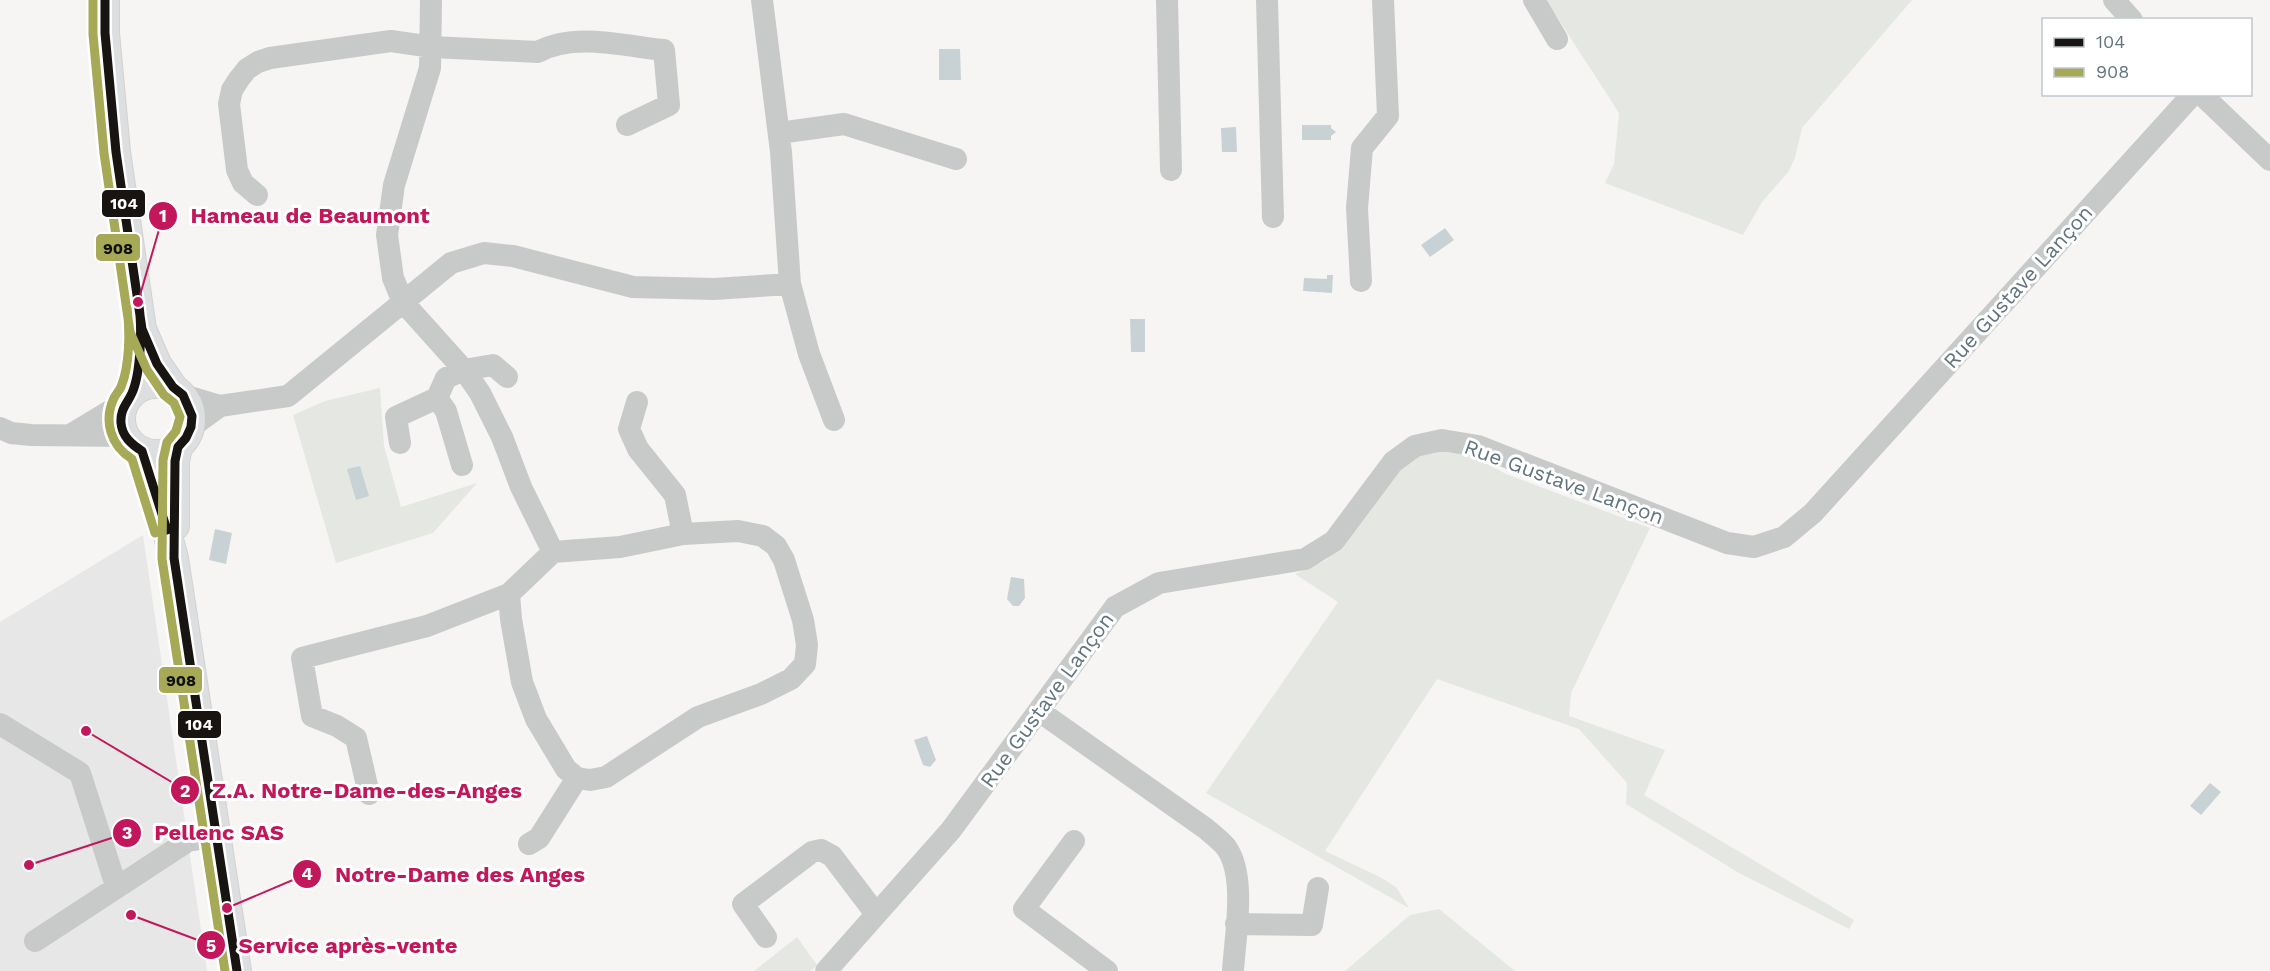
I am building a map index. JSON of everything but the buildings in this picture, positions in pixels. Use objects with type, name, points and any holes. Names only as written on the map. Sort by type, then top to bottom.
[{"type":"main road","points":[[105,0],[105,33],[116,152],[142,329],[157,364],[189,405],[192,416],[176,461],[174,558]]},
{"type":"main road","points":[[142,329],[128,397],[121,413],[121,425],[152,478],[174,558],[237,971]]},
{"type":"main road","points":[[128,397],[151,383],[162,384],[178,391]]},
{"type":"main road","points":[[133,443],[154,454],[166,453],[184,437]]},
{"type":"street","points":[[431,0],[430,68],[394,185],[387,235],[393,278],[403,302],[464,370],[480,393],[502,437],[521,488],[553,552]]},
{"type":"street","points":[[762,0],[779,133],[790,284],[809,354],[834,420]]},
{"type":"street","points":[[1167,0],[1171,170]]},
{"type":"street","points":[[1267,0],[1273,217]]},
{"type":"street","points":[[1361,281],[1357,208],[1362,148],[1388,116],[1383,0]]},
{"type":"street","points":[[1534,0],[1557,39]]},
{"type":"street","points":[[2114,0],[2130,18]]},
{"type":"street","points":[[257,195],[243,183],[237,170],[229,104],[232,90],[247,69],[270,58],[391,41],[432,47],[538,52],[552,44],[584,42],[664,50],[669,105],[627,125]]},
{"type":"street","name":"Rue Gustave Lançon","points":[[830,970],[876,914],[951,830],[1115,607],[1159,583],[1305,559],[1334,541],[1393,462],[1415,446],[1442,440],[1478,446],[1727,543],[1754,547],[1784,537],[1813,513],[2191,96]]},
{"type":"street","points":[[2203,96],[2270,160]]},
{"type":"street","points":[[779,133],[844,124],[956,159]]},
{"type":"street","points":[[178,391],[220,406],[288,396],[451,263],[484,253],[513,256],[633,287],[714,289],[790,284]]},
{"type":"street","points":[[400,443],[396,417],[437,398],[446,378],[464,370],[493,365],[507,377]]},
{"type":"street","points":[[72,434],[128,397]]},
{"type":"street","points":[[437,398],[446,411],[462,465]]},
{"type":"street","points":[[637,402],[629,429],[638,449],[675,495],[683,534]]},
{"type":"street","points":[[184,437],[220,406]]},
{"type":"street","points":[[0,428],[11,433],[72,434],[133,443]]},
{"type":"street","points":[[369,794],[356,738],[337,726],[312,716],[302,658],[428,626],[509,594],[553,552],[620,548],[683,534],[738,531],[764,536],[776,546],[784,560],[803,620],[807,645],[805,664],[791,679],[761,694],[698,717],[606,777],[590,780],[577,778],[566,768],[536,719],[522,682],[509,594]]},
{"type":"street","points":[[1039,711],[1205,828],[1225,847],[1234,863],[1238,888],[1233,971]]},
{"type":"street","points":[[0,724],[80,773],[116,886]]},
{"type":"street","points":[[529,844],[539,838],[577,778]]},
{"type":"street","points":[[35,941],[188,841],[216,836]]},
{"type":"street","points":[[1074,841],[1024,909],[1107,971]]},
{"type":"street","points":[[766,937],[743,904],[812,852],[821,850],[832,856],[876,914]]},
{"type":"street","points":[[1236,924],[1312,925],[1318,888]]},
{"type":"shaded area","points":[[1546,0],[1912,0],[1802,128],[1795,158],[1789,171],[1762,202],[1743,235],[1605,183],[1614,164],[1619,113]]},
{"type":"shaded area","points":[[939,49],[960,49],[961,80],[939,80]]},
{"type":"shaded area","points":[[1302,125],[1331,125],[1336,132],[1331,136],[1331,140],[1302,140]]},
{"type":"shaded area","points":[[1236,127],[1237,152],[1222,152],[1221,128]]},
{"type":"shaded area","points":[[1445,228],[1454,240],[1430,257],[1421,245]]},
{"type":"shaded area","points":[[1327,275],[1333,275],[1332,293],[1303,291],[1304,278],[1327,279]]},
{"type":"shaded area","points":[[1130,319],[1145,319],[1145,352],[1131,352]]},
{"type":"shaded area","points":[[380,388],[384,446],[401,507],[477,483],[433,533],[336,563],[293,415],[325,401]]},
{"type":"shaded area","points":[[1444,441],[1506,474],[1650,528],[1571,693],[1569,716],[1665,750],[1644,795],[1854,920],[1849,929],[1739,873],[1626,804],[1627,783],[1579,729],[1437,679],[1325,851],[1396,887],[1409,908],[1206,793],[1338,602],[1295,574],[1326,560],[1346,542],[1409,457]]},
{"type":"shaded area","points":[[360,466],[369,496],[356,500],[347,469]]},
{"type":"shaded area","points":[[215,529],[232,533],[226,564],[209,560]]},
{"type":"shaded area","points":[[143,535],[207,971],[0,971],[0,622]]},
{"type":"shaded area","points":[[1011,577],[1024,579],[1025,598],[1019,606],[1013,606],[1007,599]]},
{"type":"shaded area","points":[[927,736],[936,760],[930,767],[923,765],[914,740]]},
{"type":"shaded area","points":[[2210,783],[2221,792],[2201,815],[2190,806]]},
{"type":"shaded area","points":[[1439,909],[1515,971],[1345,971],[1410,915]]},
{"type":"shaded area","points":[[797,937],[817,965],[811,971],[754,971]]},
{"type":"transit line","name":"908","points":[[93,0],[93,34],[104,153],[130,332],[147,370],[164,395],[174,403],[180,417],[176,431],[167,442],[163,460],[162,559],[225,971]]},
{"type":"transit line","name":"104","points":[[105,0],[105,33],[116,152],[142,329],[157,364],[173,387],[183,395],[192,416],[191,427],[186,438],[178,447],[175,461],[174,558],[237,971]]},
{"type":"transit line","name":"104","points":[[139,306],[139,362],[135,384],[123,410],[121,423],[128,439],[142,451],[167,530]]},
{"type":"transit line","name":"908","points":[[127,308],[128,358],[121,387],[111,407],[109,424],[114,440],[132,459],[155,533]]},
{"type":"place","name":"Hameau de Beaumont","points":[[138,302]]},
{"type":"place","name":"Z.A. Notre-Dame-des-Anges","points":[[86,731]]},
{"type":"place","name":"Pellenc SAS","points":[[29,865]]},
{"type":"place","name":"Notre-Dame des Anges","points":[[227,908]]},
{"type":"place","name":"Service après-vente","points":[[131,915]]}]
